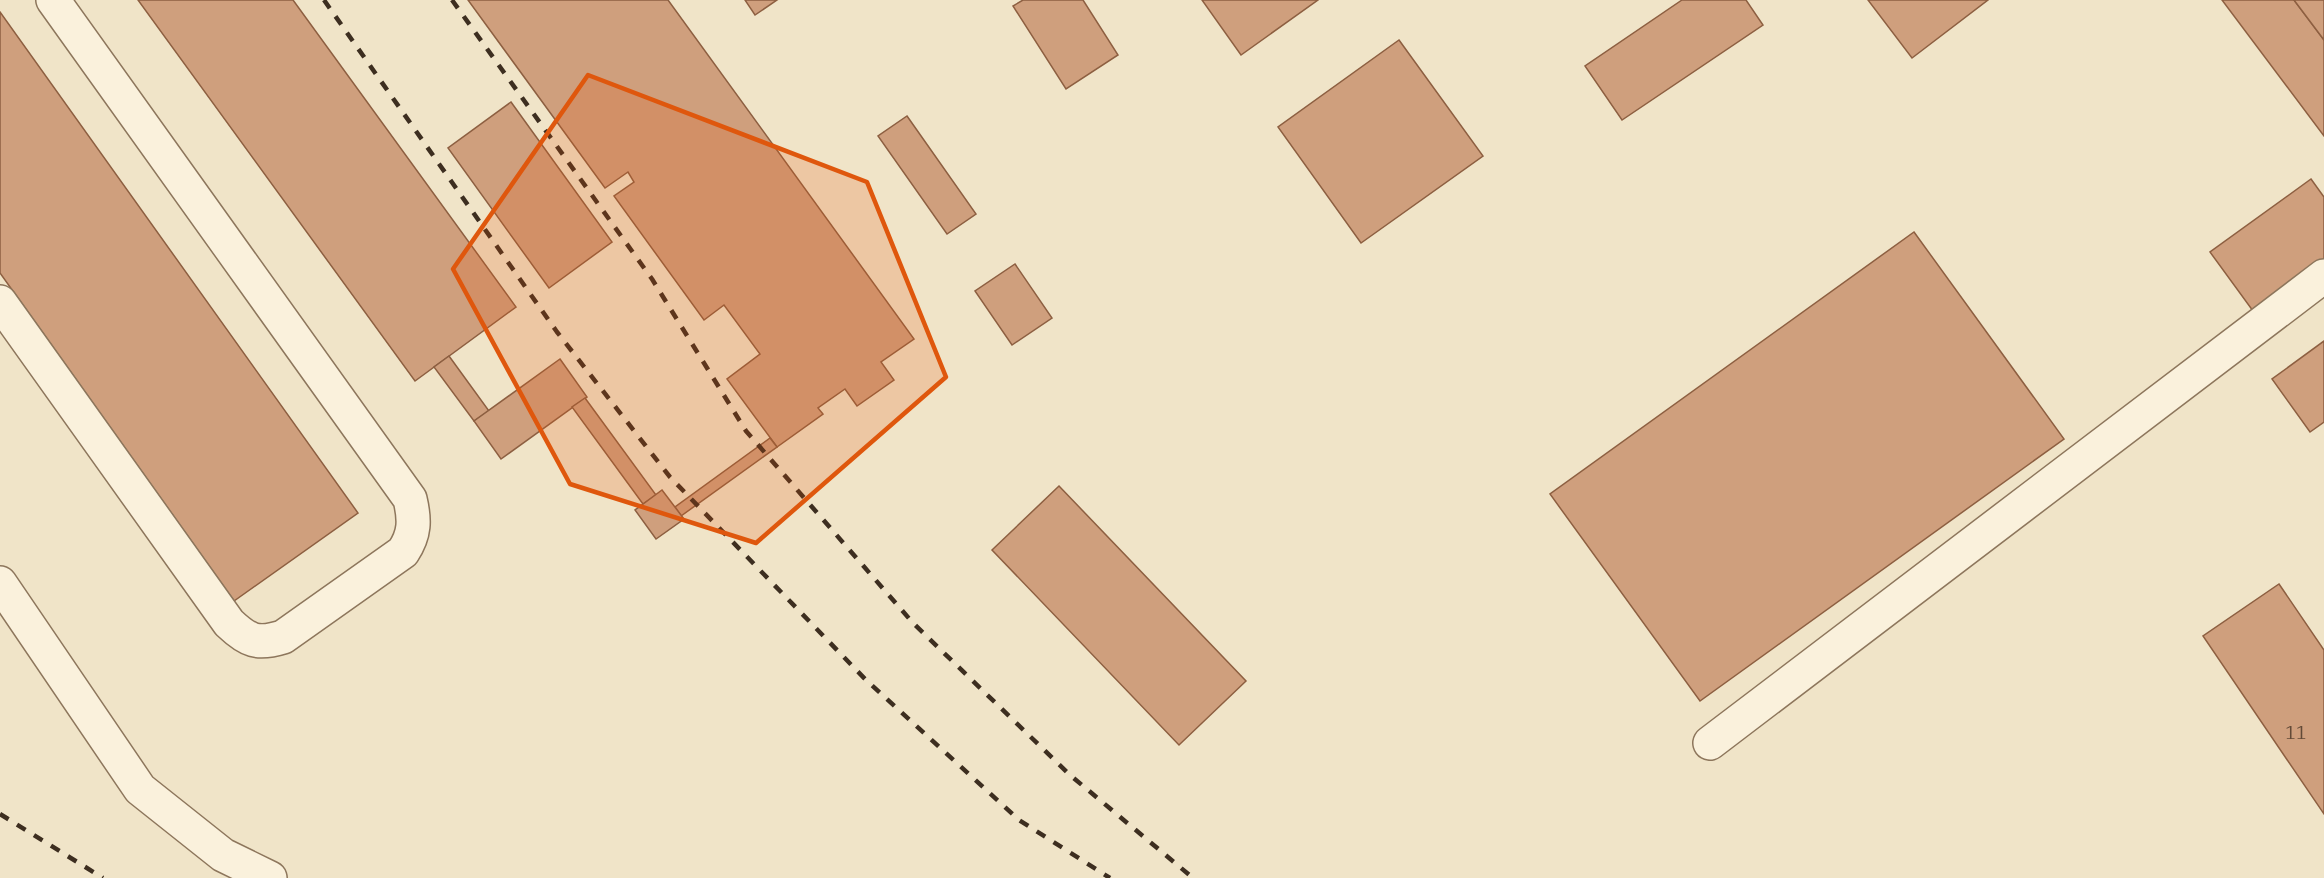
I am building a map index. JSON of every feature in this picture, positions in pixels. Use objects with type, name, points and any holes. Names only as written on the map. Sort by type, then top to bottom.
[{"type":"lane","points":[[0,302],[229,623],[253,641],[268,642],[283,637],[403,552],[410,542],[414,528],[410,499],[53,0]]},
{"type":"lane","points":[[1710,743],[2324,276]]},
{"type":"lane","points":[[0,584],[140,789],[223,855],[270,878]]},
{"type":"highlighted area","points":[[588,75],[867,182],[946,377],[756,543],[570,484],[453,269]]},
{"type":"building","points":[[138,0],[293,0],[516,307],[415,381]]},
{"type":"building","points":[[468,0],[668,0],[914,339],[881,362],[894,380],[857,406],[845,389],[818,408],[823,414],[777,447],[727,379],[760,354],[724,305],[704,320],[614,196],[634,182],[628,172],[605,188]]},
{"type":"building","points":[[745,0],[777,0],[755,15]]},
{"type":"building","points":[[1023,0],[1083,0],[1118,55],[1066,89],[1013,6]]},
{"type":"building","points":[[1202,0],[1318,0],[1241,55]]},
{"type":"building","points":[[1682,0],[1746,0],[1763,25],[1622,120],[1585,66]]},
{"type":"building","points":[[1868,0],[1988,0],[1912,58]]},
{"type":"building","points":[[2222,0],[2294,0],[2324,40],[2324,136]]},
{"type":"building","points":[[2294,0],[2324,0],[2324,40]]},
{"type":"building","points":[[0,12],[358,513],[234,601],[0,273]]},
{"type":"building","points":[[1399,40],[1483,156],[1361,243],[1278,127]]},
{"type":"building","points":[[511,102],[612,242],[549,288],[448,148]]},
{"type":"building","points":[[907,116],[976,214],[947,234],[878,136]]},
{"type":"building","points":[[2311,179],[2324,197],[2324,259],[2253,311],[2210,252]]},
{"type":"building","points":[[1914,232],[2064,439],[1700,701],[1550,494]]},
{"type":"building","points":[[1015,264],[1052,318],[1012,345],[975,291]]},
{"type":"building","points":[[2324,341],[2324,422],[2310,432],[2272,379]]},
{"type":"building","points":[[449,356],[489,411],[474,421],[434,367]]},
{"type":"building","points":[[560,359],[587,397],[501,459],[474,421]]},
{"type":"building","points":[[585,398],[656,495],[643,504],[572,407]]},
{"type":"building","points":[[770,438],[777,447],[681,516],[675,507]]},
{"type":"building","points":[[1059,486],[1246,681],[1179,745],[992,550]]},
{"type":"building","points":[[662,490],[684,519],[656,539],[635,510]]},
{"type":"building","points":[[2279,584],[2324,650],[2324,814],[2203,636]]},
{"type":"railway","points":[[324,0],[557,332],[670,477],[865,679],[1019,820],[1110,878]]},
{"type":"railway","points":[[452,0],[652,279],[746,431],[913,623],[1070,775],[1193,878]]},
{"type":"railway","points":[[0,814],[103,878]]}]
